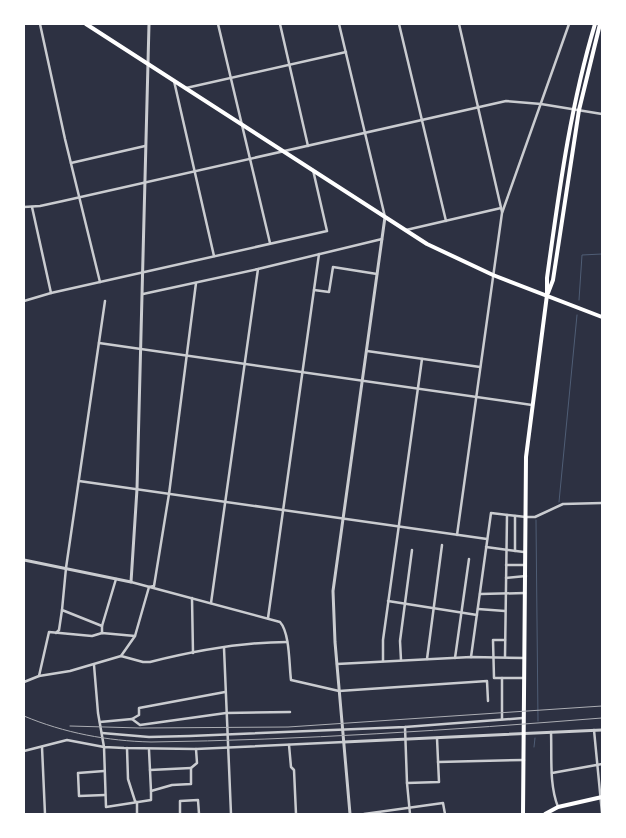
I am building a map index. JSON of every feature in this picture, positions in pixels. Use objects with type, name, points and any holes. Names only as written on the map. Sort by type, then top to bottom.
[{"type":"main road","points":[[86,24],[427,244],[493,275],[602,317]]},
{"type":"main road","points":[[523,814],[526,457],[564,154],[573,109],[595,24]]},
{"type":"main road","points":[[547,295],[553,280],[578,110],[600,24]]},
{"type":"main road","points":[[545,814],[558,807],[602,797]]},
{"type":"street","points":[[40,24],[100,282]]},
{"type":"street","points":[[131,582],[137,489],[141,273],[149,24]]},
{"type":"street","points":[[218,24],[270,243]]},
{"type":"street","points":[[280,24],[308,146]]},
{"type":"street","points":[[339,24],[380,204],[385,218],[333,600],[350,814]]},
{"type":"street","points":[[399,24],[446,221]]},
{"type":"street","points":[[459,24],[502,213]]},
{"type":"street","points":[[457,535],[502,213],[569,24]]},
{"type":"street","points":[[186,88],[346,52]]},
{"type":"street","points":[[174,81],[214,256]]},
{"type":"street","points":[[24,206],[32,207],[79,198],[514,100],[602,114]]},
{"type":"street","points":[[71,163],[146,146]]},
{"type":"street","points":[[24,301],[50,293],[327,230],[313,170]]},
{"type":"street","points":[[32,207],[50,293]]},
{"type":"street","points":[[406,230],[501,208]]},
{"type":"street","points":[[142,294],[258,269],[382,239]]},
{"type":"street","points":[[268,618],[319,254]]},
{"type":"street","points":[[314,290],[329,292],[333,267],[377,274]]},
{"type":"street","points":[[211,603],[258,269]]},
{"type":"street","points":[[149,587],[154,586],[188,355],[196,283]]},
{"type":"street","points":[[56,633],[59,630],[62,610],[66,568],[105,302]]},
{"type":"street","points":[[99,342],[532,405]]},
{"type":"street","points":[[367,351],[480,367]]},
{"type":"street","points":[[383,661],[383,640],[388,601],[422,359]]},
{"type":"street","points":[[79,481],[487,539]]},
{"type":"street","points":[[471,657],[491,513],[535,517],[563,504],[602,503]]},
{"type":"street","points":[[505,657],[507,515]]},
{"type":"street","points":[[515,516],[515,551]]},
{"type":"street","points":[[427,659],[442,545]]},
{"type":"street","points":[[486,547],[526,552]]},
{"type":"street","points":[[401,660],[400,641],[412,550]]},
{"type":"street","points":[[455,658],[469,559]]},
{"type":"street","points":[[24,560],[131,582],[280,622],[284,627],[287,642],[291,680],[339,691],[487,681],[488,701]]},
{"type":"street","points":[[506,565],[526,565]]},
{"type":"street","points":[[506,578],[526,576]]},
{"type":"street","points":[[102,633],[102,626],[116,579]]},
{"type":"street","points":[[122,656],[135,636],[149,587]]},
{"type":"street","points":[[480,594],[525,593]]},
{"type":"street","points":[[192,598],[193,653]]},
{"type":"street","points":[[388,601],[477,615]]},
{"type":"street","points":[[478,609],[505,611]]},
{"type":"street","points":[[62,610],[102,626]]},
{"type":"street","points":[[40,676],[49,632],[92,636],[102,633],[135,636]]},
{"type":"street","points":[[505,640],[493,640],[494,678],[525,678]]},
{"type":"street","points":[[24,682],[40,676],[70,671],[122,656],[143,662],[224,648],[271,642],[287,642]]},
{"type":"street","points":[[224,648],[231,814]]},
{"type":"street","points":[[337,664],[471,657],[524,658]]},
{"type":"street","points":[[94,665],[104,747],[106,807],[151,800],[149,750]]},
{"type":"street","points":[[502,678],[502,720]]},
{"type":"street","points":[[100,722],[132,719],[138,715],[140,708],[225,692]]},
{"type":"street","points":[[132,719],[140,724],[226,713],[290,712]]},
{"type":"street","points":[[102,733],[149,737],[227,735],[405,727],[525,718]]},
{"type":"street","points":[[405,727],[410,814]]},
{"type":"street","points":[[594,730],[602,797],[602,813]]},
{"type":"street","points":[[24,751],[67,740],[104,747],[149,750],[602,730]]},
{"type":"street","points":[[551,732],[554,798],[558,807]]},
{"type":"street","points":[[407,783],[439,782],[437,738]]},
{"type":"street","points":[[289,745],[291,768],[294,770],[296,814]]},
{"type":"street","points":[[42,747],[45,814]]},
{"type":"street","points":[[127,748],[128,779],[136,802],[137,814]]},
{"type":"street","points":[[150,770],[191,768],[197,763],[196,749]]},
{"type":"street","points":[[438,762],[524,760]]},
{"type":"street","points":[[552,773],[602,764]]},
{"type":"street","points":[[151,791],[172,785],[191,784],[191,768]]},
{"type":"street","points":[[104,771],[78,773],[79,796],[105,795]]},
{"type":"street","points":[[180,814],[180,801],[198,800],[199,814]]},
{"type":"street","points":[[364,814],[443,802],[445,814]]},
{"type":"waterway","points":[[579,300],[582,255],[602,254]]},
{"type":"waterway","points":[[559,502],[577,315]]},
{"type":"waterway","points":[[536,520],[538,721]]},
{"type":"waterway","points":[[534,747],[535,738]]},
{"type":"railway","points":[[70,726],[140,728],[288,727],[602,706]]},
{"type":"railway","points":[[24,716],[86,735],[151,742],[377,734],[602,718]]}]
